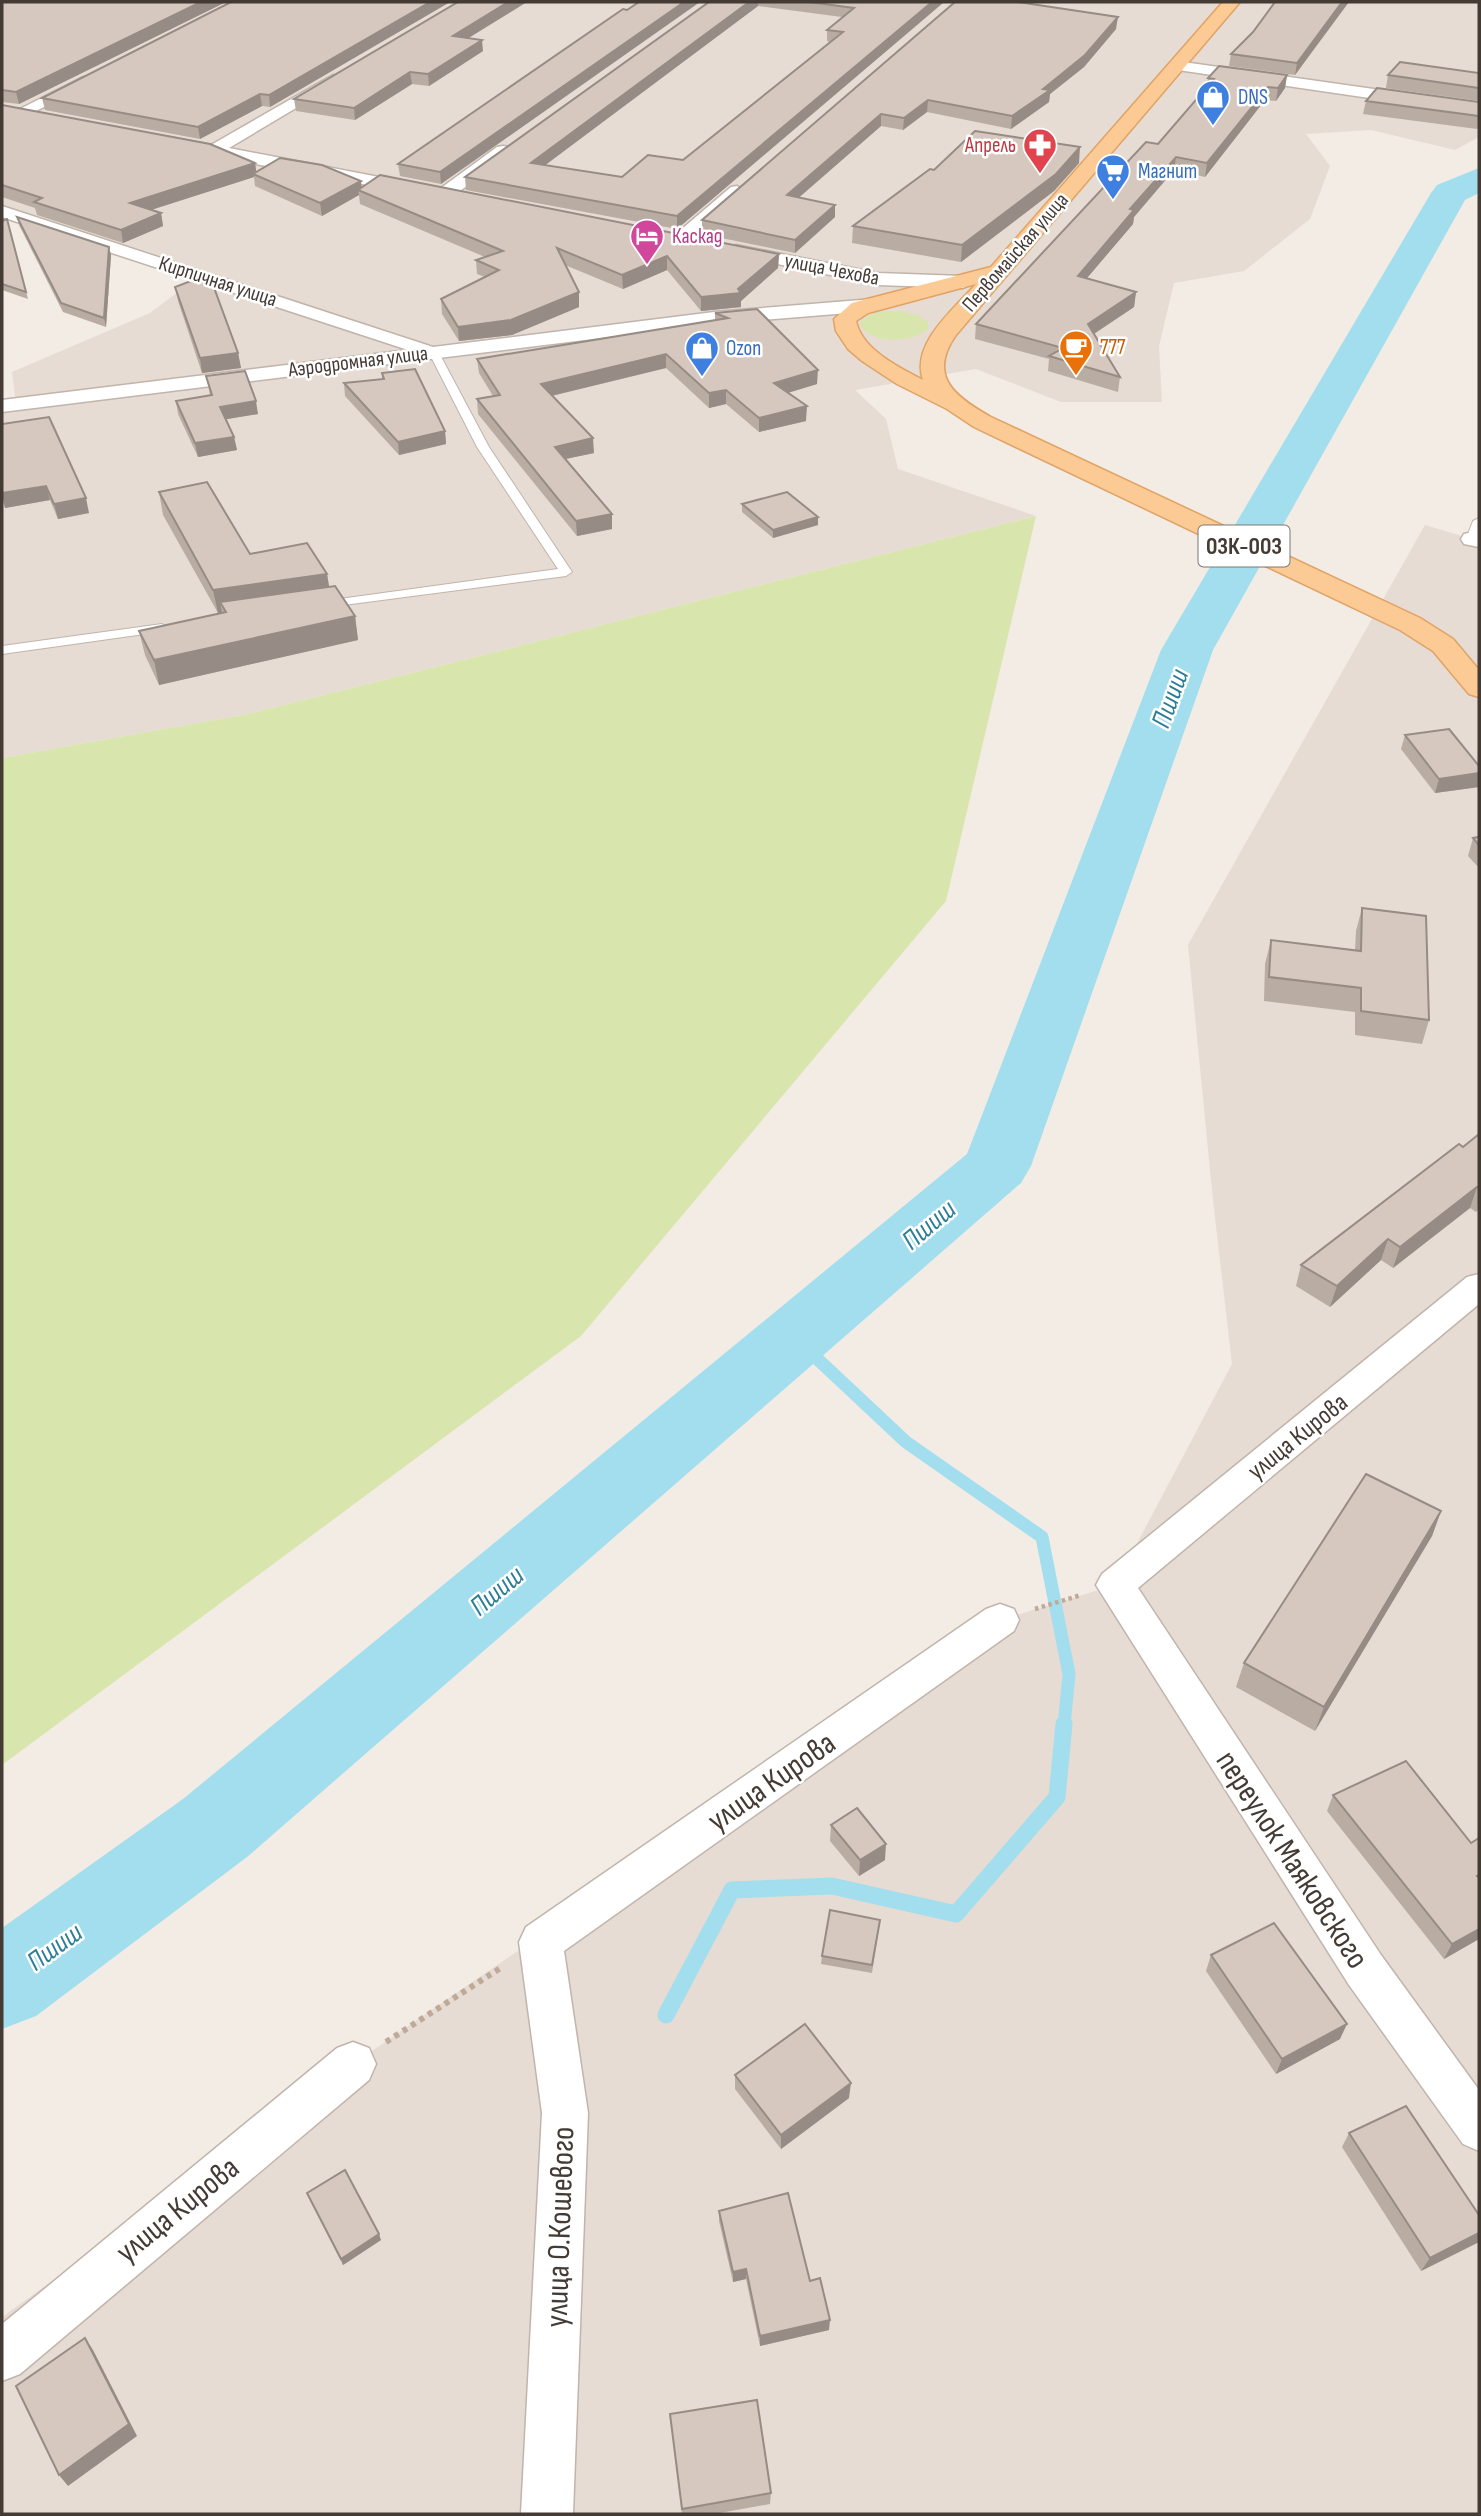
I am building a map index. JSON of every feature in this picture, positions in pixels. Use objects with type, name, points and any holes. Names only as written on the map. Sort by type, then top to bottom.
[{"type":"main road","name":"Первомайская улица","points":[[1233,2],[946,332],[931,356],[930,371],[939,388],[955,406],[1078,469],[1410,624],[1443,645],[1479,688]]},
{"type":"main road","points":[[873,305],[904,304],[933,310],[948,323],[946,332],[934,341],[903,346],[869,343],[848,331],[844,325],[845,319],[851,313],[873,305],[1002,270]]},
{"type":"main road","name":"03К-003","points":[[848,331],[873,359],[955,406]]},
{"type":"street","points":[[1176,66],[1479,109]]},
{"type":"street","points":[[213,150],[345,73]]},
{"type":"street","points":[[22,112],[95,76]]},
{"type":"street","points":[[2,109],[49,118]]},
{"type":"street","points":[[443,195],[522,138]]},
{"type":"street","points":[[172,142],[469,200]]},
{"type":"street","name":"улица Чехова","points":[[745,184],[675,237],[878,279],[963,282]]},
{"type":"street","name":"Кирпичная улица","points":[[2,211],[433,351]]},
{"type":"street","name":"Аэродромная улица","points":[[2,406],[714,318],[873,305]]},
{"type":"street","name":"Аэродромная улица","points":[[714,318],[810,324],[848,331]]},
{"type":"street","name":"улица Кирова","points":[[1115,1585],[1479,1286]]},
{"type":"street","name":"переулок Маяковского","points":[[1115,1585],[1366,1970],[1479,2128]]},
{"type":"street","name":"улица Кирова","points":[[541,1942],[1000,1620]]},
{"type":"street","name":"улица О.Кошевого","points":[[541,1942],[565,2113],[547,2514]]},
{"type":"street","name":"улица Кирова","points":[[2,2356],[353,2064]]},
{"type":"lane","points":[[318,606],[566,572],[483,447],[433,351]]},
{"type":"lane","points":[[2,650],[181,625]]},
{"type":"path","points":[[1000,1620],[1115,1585]]},
{"type":"path","points":[[353,2064],[541,1942]]},
{"type":"shaded area","points":[[2,2],[1479,2],[1479,137],[1455,150],[1371,130],[1306,134],[1330,166],[1310,219],[1244,271],[1174,283],[1159,346],[1162,402],[1061,402],[976,369],[855,390],[886,419],[898,469],[1036,516],[248,714],[2,758],[2,406],[16,404],[12,372],[150,313],[199,276],[2,211]]},
{"type":"shaded area","points":[[1425,525],[1472,539],[1479,529],[1479,2514],[2,2514],[2,2317],[353,2064],[1000,1620],[1115,1585],[1232,1364],[1188,945]]},
{"type":"green space","points":[[900,311],[918,315],[928,322],[928,330],[911,337],[892,340],[873,336],[859,324],[872,314]]},
{"type":"green space","points":[[1036,516],[946,901],[581,1336],[2,1765],[2,758],[248,714]]},
{"type":"building","points":[[2,2],[201,2],[16,92],[2,90]]},
{"type":"building","points":[[231,2],[430,2],[269,95],[260,94],[198,127],[42,98]]},
{"type":"building","points":[[458,2],[508,2],[453,36],[482,40],[428,74],[410,72],[354,108],[294,99]]},
{"type":"building","points":[[639,2],[684,2],[440,172],[398,164],[623,9],[627,10]]},
{"type":"building","points":[[709,2],[749,2],[531,163],[622,177],[648,155],[683,160],[843,32],[827,30],[854,8],[809,2],[932,2],[677,216],[465,177]]},
{"type":"building","points":[[955,2],[1018,2],[1118,17],[1085,55],[1043,89],[1050,90],[1012,116],[928,100],[904,118],[881,114],[787,195],[835,205],[795,240],[702,220]]},
{"type":"building","points":[[1275,2],[1342,2],[1297,63],[1231,54],[1253,32]]},
{"type":"building","points":[[1400,62],[1479,73],[1479,88],[1388,75]]},
{"type":"building","points":[[1219,66],[1287,75],[1278,88],[1268,87],[1207,163],[1176,157],[1130,209],[1134,210],[1078,276],[1136,292],[1088,324],[1120,377],[1049,356],[1063,348],[976,324],[1146,142],[1158,144],[1214,79],[1208,78]]},
{"type":"building","points":[[1377,88],[1479,102],[1479,116],[1366,101]]},
{"type":"building","points":[[2,105],[210,144],[255,163],[130,203],[161,213],[121,230],[34,202],[42,198],[2,185]]},
{"type":"building","points":[[975,131],[1080,147],[1056,174],[962,245],[853,226],[930,169],[934,170]]},
{"type":"building","points":[[280,158],[322,165],[361,181],[320,203],[253,174]]},
{"type":"building","points":[[380,175],[779,254],[738,289],[741,293],[701,297],[667,256],[622,275],[557,248],[579,292],[511,320],[458,327],[441,299],[499,270],[476,260],[503,251],[358,190]]},
{"type":"building","points":[[17,217],[109,247],[104,318],[61,303]]},
{"type":"building","points":[[7,219],[26,292],[2,284],[2,221]]},
{"type":"building","points":[[209,274],[238,353],[200,358],[175,287]]},
{"type":"building","points":[[757,309],[818,370],[774,383],[807,406],[759,418],[726,390],[709,393],[666,354],[541,384],[593,438],[555,447],[612,514],[576,521],[477,399],[500,395],[477,359],[728,318],[715,313]]},
{"type":"building","points":[[415,369],[445,431],[398,442],[344,383],[384,379],[382,373]]},
{"type":"building","points":[[245,371],[256,401],[220,407],[234,437],[195,443],[176,401],[212,395],[206,376]]},
{"type":"building","points":[[49,417],[86,498],[54,504],[46,486],[2,493],[2,424]]},
{"type":"building","points":[[207,482],[250,554],[307,543],[327,574],[213,590],[159,492]]},
{"type":"building","points":[[787,492],[818,517],[773,530],[742,504]]},
{"type":"building","points":[[335,586],[355,616],[154,660],[139,631],[226,612],[220,602]]},
{"type":"building","points":[[1449,729],[1479,766],[1479,773],[1439,779],[1405,735]]},
{"type":"building","points":[[1362,908],[1426,916],[1429,1020],[1361,1011],[1361,988],[1269,977],[1271,940],[1361,951]]},
{"type":"building","points":[[1479,1134],[1479,1188],[1400,1247],[1388,1239],[1337,1286],[1301,1265],[1459,1144],[1463,1147]]},
{"type":"building","points":[[1366,1474],[1441,1511],[1324,1707],[1244,1663]]},
{"type":"building","points":[[1406,1761],[1471,1843],[1479,1838],[1479,1929],[1452,1944],[1333,1795]]},
{"type":"building","points":[[857,1808],[886,1844],[860,1860],[831,1825]]},
{"type":"building","points":[[830,1910],[880,1920],[872,1965],[822,1956]]},
{"type":"building","points":[[1274,1923],[1347,2024],[1282,2059],[1211,1955]]},
{"type":"building","points":[[805,2024],[851,2083],[781,2135],[735,2075]]},
{"type":"building","points":[[1406,2106],[1479,2215],[1479,2233],[1430,2258],[1349,2133]]},
{"type":"building","points":[[345,2170],[379,2234],[341,2259],[307,2193]]},
{"type":"building","points":[[788,2193],[810,2281],[820,2278],[830,2320],[760,2336],[746,2269],[733,2272],[719,2211]]},
{"type":"building","points":[[85,2338],[129,2424],[59,2475],[16,2386]]},
{"type":"building","points":[[757,2400],[771,2493],[682,2509],[670,2414]]},
{"type":"waterway","name":"Пшиш","points":[[2,1984],[215,1828],[997,1166],[1187,650],[1450,193],[1479,179]]},
{"type":"waterway","points":[[794,1337],[906,1442],[1042,1537],[1069,1674],[1064,1726]]},
{"type":"waterway","points":[[666,2015],[732,1890],[832,1886],[956,1914],[1057,1797],[1064,1724]]},
{"type":"place","name":"DNS","points":[[1213,127]]},
{"type":"place","name":"Апрель","points":[[1040,175]]},
{"type":"place","name":"Магнит","points":[[1113,201]]},
{"type":"place","name":"Каскад","points":[[647,266]]},
{"type":"place","name":"777","points":[[1076,377]]},
{"type":"place","name":"Ozon","points":[[702,378]]}]
